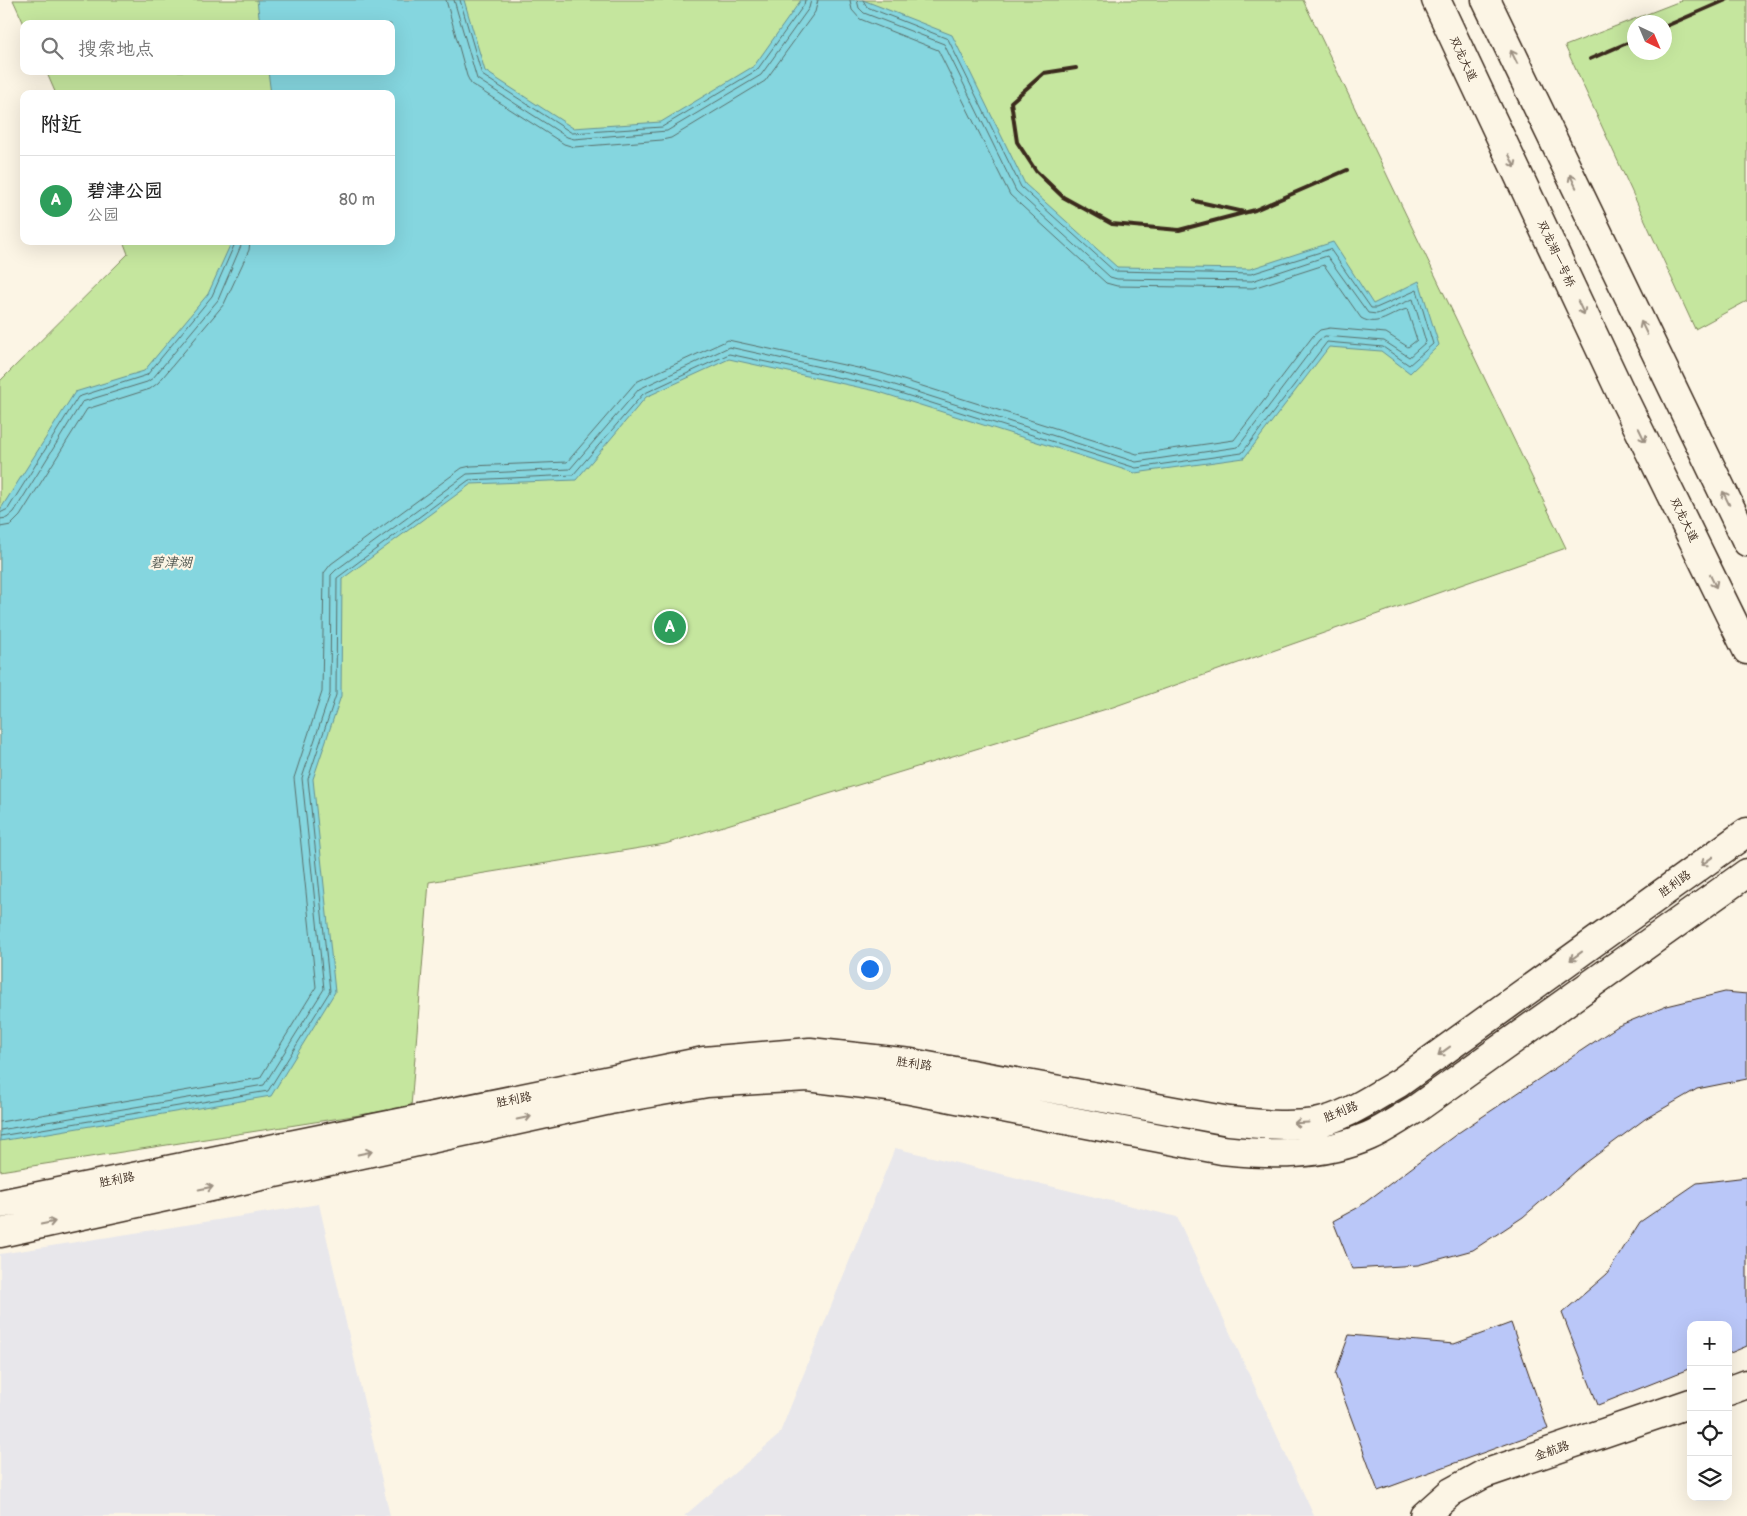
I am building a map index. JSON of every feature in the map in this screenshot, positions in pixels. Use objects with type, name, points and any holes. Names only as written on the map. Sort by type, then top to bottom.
[{"type":"street","name":"双龙大道","points":[[1436,0],[1491,117]]},
{"type":"street","points":[[1486,0],[1747,542]]},
{"type":"street","name":"双龙湖一号桥","points":[[1491,117],[1620,391]]},
{"type":"street","name":"双龙大道","points":[[1620,391],[1747,650]]},
{"type":"street","name":"胜利路","points":[[0,1204],[704,1061],[810,1052],[911,1063],[1229,1121],[1267,1125],[1316,1122],[1356,1108],[1399,1083],[1747,832]]},
{"type":"street","name":"胜利路","points":[[0,1233],[610,1100],[716,1083],[808,1078],[905,1089],[1222,1150],[1268,1155],[1323,1150],[1369,1136],[1416,1109],[1747,873]]},
{"type":"street","points":[[1732,1389],[1747,1384]]},
{"type":"street","name":"金航路","points":[[1424,1516],[1451,1492],[1484,1474],[1687,1404]]},
{"type":"shaded area","points":[[895,1148],[1177,1217],[1314,1516],[684,1516],[779,1435]]},
{"type":"shaded area","points":[[319,1204],[390,1516],[0,1516],[0,1254]]},
{"type":"green space","points":[[13,0],[1303,0],[1566,548],[1113,707],[665,844],[429,882],[411,1107],[0,1171],[0,381],[128,254],[125,245],[395,245],[395,90],[54,90],[48,75],[395,75],[395,20],[22,20]]},
{"type":"green space","points":[[1683,0],[1747,0],[1747,301],[1695,329],[1565,46],[1627,22],[1627,60],[1672,60],[1672,15],[1645,15]]},
{"type":"water","name":"碧津湖","points":[[257,0],[464,0],[485,71],[573,128],[661,122],[754,66],[801,0],[863,0],[952,35],[1025,184],[1117,267],[1250,269],[1333,242],[1373,304],[1419,281],[1439,345],[1410,373],[1381,351],[1329,347],[1244,458],[1135,473],[876,391],[729,359],[646,397],[576,480],[471,484],[342,579],[341,696],[313,779],[335,992],[271,1096],[0,1141],[0,510],[75,392],[144,371],[208,294],[230,245],[395,245],[395,90],[270,90],[269,75],[395,75],[395,20],[260,20]]},
{"type":"building","points":[[1725,992],[1747,994],[1747,1079],[1697,1089],[1645,1119],[1583,1165],[1523,1217],[1473,1250],[1418,1265],[1352,1269],[1333,1221],[1359,1207],[1458,1133],[1618,1026],[1667,1006]]},
{"type":"building","points":[[1747,1177],[1747,1346],[1732,1352],[1732,1321],[1687,1321],[1687,1370],[1598,1405],[1562,1313],[1607,1274],[1640,1222],[1697,1183]]},
{"type":"building","points":[[1511,1323],[1548,1429],[1378,1491],[1335,1374],[1349,1335],[1454,1344]]},
{"type":"railway","points":[[1672,24],[1726,0]]},
{"type":"railway","points":[[1590,59],[1627,43]]},
{"type":"railway","points":[[1076,68],[1044,73],[1011,102],[1017,142],[1036,171],[1063,197],[1112,224],[1179,230],[1255,210],[1347,170]]},
{"type":"railway","points":[[1195,201],[1244,212]]},
{"type":"place","name":"碧津公园","points":[[670,627]]}]
